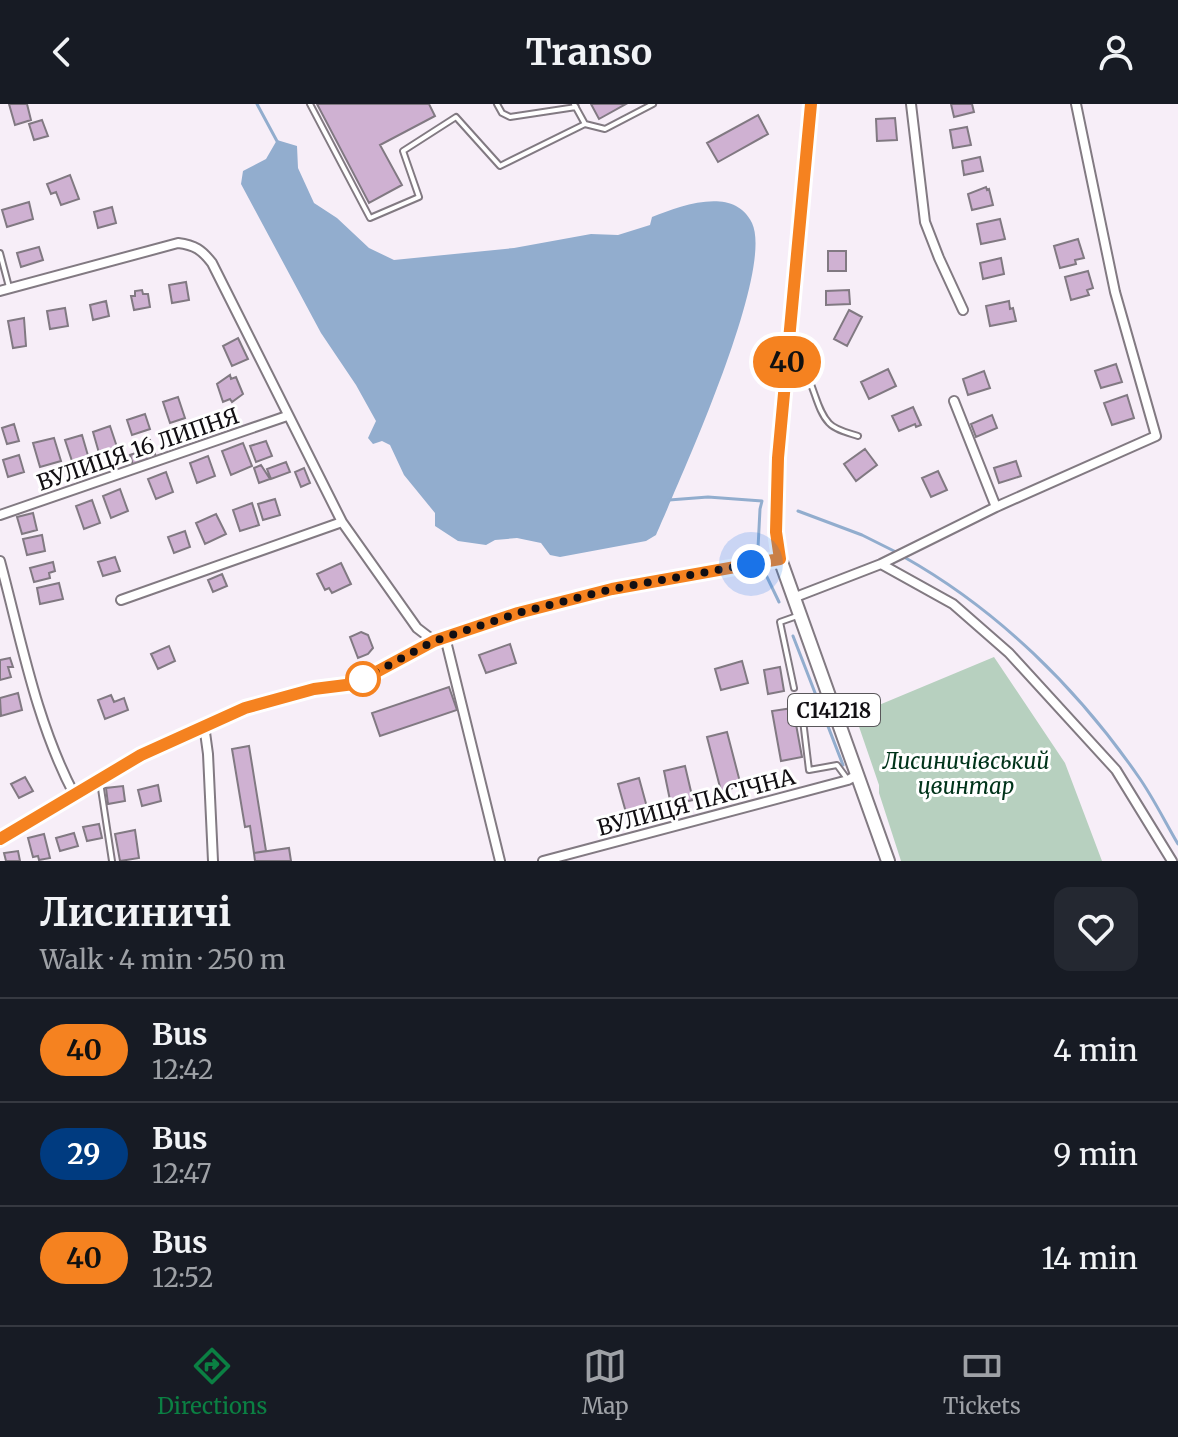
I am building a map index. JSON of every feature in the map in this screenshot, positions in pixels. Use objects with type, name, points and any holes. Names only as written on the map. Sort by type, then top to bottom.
[{"type":"main road","points":[[0,839],[159,745],[245,708],[314,689],[354,684],[440,639],[518,613],[612,589],[780,559],[776,532],[778,458],[811,104]]},
{"type":"main road","name":"С141218","points":[[780,559],[853,777],[888,861]]},
{"type":"street","points":[[911,104],[925,222],[963,310]]},
{"type":"street","points":[[793,598],[881,564],[996,507],[1156,436],[1115,292],[1076,104]]},
{"type":"street","points":[[5,290],[178,243],[193,245],[212,263],[342,522],[417,628],[440,639],[500,861]]},
{"type":"street","points":[[954,401],[996,507]]},
{"type":"street","name":"ВУЛИЦЯ 16 ЛИПНЯ","points":[[0,515],[287,416]]},
{"type":"street","points":[[121,600],[342,522]]},
{"type":"street","points":[[0,561],[40,711],[74,794]]},
{"type":"street","points":[[881,564],[953,604],[1009,653],[1116,770],[1172,861]]},
{"type":"street","points":[[204,725],[213,861]]},
{"type":"street","name":"ВУЛИЦЯ ПАСІЧНА","points":[[543,861],[853,777]]},
{"type":"lane","points":[[310,104],[370,218],[419,197],[403,151],[456,117],[500,166],[585,124],[605,129],[653,104]]},
{"type":"lane","points":[[497,104],[502,113],[510,117],[575,105],[585,124]]},
{"type":"lane","points":[[0,253],[5,290]]},
{"type":"lane","points":[[787,357],[796,361],[812,384],[820,411],[830,426],[858,436]]},
{"type":"lane","points":[[794,688],[780,622],[799,615]]},
{"type":"lane","points":[[802,712],[809,770],[837,765],[853,777]]},
{"type":"lane","points":[[99,779],[112,861]]},
{"type":"green space","name":"Лисиничівський цвинтар","points":[[994,657],[1065,763],[1102,861],[901,861],[855,715]]},
{"type":"water","points":[[277,140],[297,146],[298,168],[314,203],[337,218],[369,248],[394,260],[514,248],[591,234],[618,235],[650,225],[652,217],[691,204],[720,202],[733,204],[744,211],[752,223],[755,248],[750,285],[738,329],[703,425],[656,535],[646,541],[560,557],[550,555],[541,543],[517,538],[495,540],[486,545],[458,541],[435,526],[435,513],[404,475],[390,445],[382,441],[373,444],[368,438],[376,421],[321,333],[241,184],[243,171],[266,159]]},
{"type":"building","points":[[9,104],[27,104],[31,120],[15,125]]},
{"type":"building","points":[[317,104],[429,104],[435,116],[380,145],[402,185],[369,203]]},
{"type":"building","points":[[591,104],[626,104],[599,119]]},
{"type":"building","points":[[951,104],[972,104],[974,112],[954,117]]},
{"type":"building","points":[[758,115],[768,134],[718,162],[707,143]]},
{"type":"building","points":[[895,118],[897,140],[877,141],[876,119]]},
{"type":"building","points":[[42,120],[48,136],[34,140],[29,124]]},
{"type":"building","points":[[967,127],[971,145],[953,148],[950,130]]},
{"type":"building","points":[[980,157],[983,171],[964,175],[962,161]]},
{"type":"building","points":[[70,175],[79,199],[61,205],[56,192],[51,194],[47,184]]},
{"type":"building","points":[[986,187],[993,205],[972,210],[968,194]]},
{"type":"building","points":[[29,202],[33,219],[7,227],[2,210]]},
{"type":"building","points":[[112,207],[116,223],[98,228],[94,212]]},
{"type":"building","points":[[1000,219],[1005,239],[981,244],[977,224]]},
{"type":"building","points":[[1078,239],[1084,258],[1075,260],[1076,264],[1060,268],[1054,246]]},
{"type":"building","points":[[39,247],[43,260],[21,267],[17,253]]},
{"type":"building","points":[[828,251],[846,251],[846,271],[828,271]]},
{"type":"building","points":[[1001,258],[1004,274],[983,279],[980,263]]},
{"type":"building","points":[[1088,271],[1093,288],[1087,290],[1089,295],[1071,300],[1065,277]]},
{"type":"building","points":[[186,282],[189,300],[172,303],[169,285]]},
{"type":"building","points":[[142,290],[143,294],[148,294],[150,307],[134,310],[131,296],[135,296],[135,291]]},
{"type":"building","points":[[849,290],[850,304],[826,305],[826,291]]},
{"type":"building","points":[[106,301],[109,316],[93,320],[90,305]]},
{"type":"building","points":[[1009,301],[1016,321],[990,326],[986,306]]},
{"type":"building","points":[[65,308],[68,326],[50,329],[47,311]]},
{"type":"building","points":[[849,310],[862,317],[847,346],[834,339]]},
{"type":"building","points":[[24,318],[26,346],[13,348],[8,321]]},
{"type":"building","points":[[238,338],[248,359],[232,366],[223,346]]},
{"type":"building","points":[[1116,364],[1122,382],[1101,388],[1095,371]]},
{"type":"building","points":[[888,369],[896,386],[869,399],[861,382]]},
{"type":"building","points":[[984,371],[990,388],[968,395],[963,379]]},
{"type":"building","points":[[230,375],[231,379],[236,377],[243,394],[232,402],[230,399],[223,402],[217,384]]},
{"type":"building","points":[[1127,395],[1134,418],[1112,425],[1104,403]]},
{"type":"building","points":[[178,397],[185,418],[170,423],[163,402]]},
{"type":"building","points":[[913,407],[921,425],[916,427],[915,424],[899,431],[892,416]]},
{"type":"building","points":[[145,414],[150,429],[132,435],[127,420]]},
{"type":"building","points":[[992,415],[997,428],[976,437],[971,424]]},
{"type":"building","points":[[14,424],[19,441],[7,444],[2,428]]},
{"type":"building","points":[[110,426],[117,447],[99,453],[93,432]]},
{"type":"building","points":[[82,435],[89,459],[73,464],[65,440]]},
{"type":"building","points":[[54,438],[61,461],[40,467],[33,443]]},
{"type":"building","points":[[150,440],[156,457],[133,465],[130,455],[142,451],[140,443]]},
{"type":"building","points":[[266,441],[272,456],[256,462],[250,446]]},
{"type":"building","points":[[243,443],[252,466],[231,475],[222,451]]},
{"type":"building","points":[[865,449],[877,465],[856,481],[844,464]]},
{"type":"building","points":[[19,455],[24,472],[8,477],[3,460]]},
{"type":"building","points":[[208,456],[215,476],[197,483],[190,463]]},
{"type":"building","points":[[1016,461],[1021,476],[999,483],[994,468]]},
{"type":"building","points":[[286,462],[290,472],[271,479],[267,469]]},
{"type":"building","points":[[261,465],[270,479],[259,483],[254,468]]},
{"type":"building","points":[[304,468],[310,483],[301,487],[295,472]]},
{"type":"building","points":[[938,471],[947,490],[931,497],[922,478]]},
{"type":"building","points":[[166,472],[173,492],[156,499],[148,479]]},
{"type":"building","points":[[120,489],[128,511],[111,518],[103,496]]},
{"type":"building","points":[[275,499],[280,515],[263,520],[258,504]]},
{"type":"building","points":[[92,500],[100,523],[84,529],[76,506]]},
{"type":"building","points":[[252,503],[259,525],[240,531],[233,510]]},
{"type":"building","points":[[33,513],[37,530],[22,534],[17,517]]},
{"type":"building","points":[[216,514],[226,534],[205,544],[196,523]]},
{"type":"building","points":[[185,531],[190,547],[174,553],[168,537]]},
{"type":"building","points":[[42,535],[45,551],[27,555],[23,539]]},
{"type":"building","points":[[115,557],[120,571],[103,576],[98,562]]},
{"type":"building","points":[[53,562],[55,571],[49,573],[50,578],[34,582],[30,568]]},
{"type":"building","points":[[341,563],[351,584],[332,593],[329,588],[325,590],[317,574]]},
{"type":"building","points":[[222,574],[227,586],[213,592],[208,580]]},
{"type":"building","points":[[59,583],[63,599],[40,604],[37,588]]},
{"type":"building","points":[[361,632],[368,635],[373,648],[358,658],[350,637]]},
{"type":"building","points":[[510,644],[516,663],[486,673],[479,655]]},
{"type":"building","points":[[169,646],[175,661],[158,669],[151,654]]},
{"type":"building","points":[[10,658],[13,667],[8,667],[11,677],[0,680],[0,660]]},
{"type":"building","points":[[742,661],[748,683],[721,690],[715,669]]},
{"type":"building","points":[[780,667],[784,691],[768,694],[764,670]]},
{"type":"building","points":[[449,687],[457,710],[380,736],[372,713]]},
{"type":"building","points":[[18,693],[22,710],[1,716],[0,698]]},
{"type":"building","points":[[111,695],[114,702],[124,698],[128,710],[105,719],[98,700]]},
{"type":"building","points":[[793,708],[802,757],[781,761],[772,711]]},
{"type":"building","points":[[727,732],[741,786],[721,791],[707,737]]},
{"type":"building","points":[[249,746],[266,851],[254,853],[250,826],[245,827],[232,749]]},
{"type":"building","points":[[685,766],[693,800],[671,805],[664,771]]},
{"type":"building","points":[[25,777],[33,791],[19,798],[11,784]]},
{"type":"building","points":[[639,778],[648,811],[627,816],[618,784]]},
{"type":"building","points":[[158,785],[161,801],[142,806],[138,790]]},
{"type":"building","points":[[123,786],[125,801],[108,804],[106,788]]},
{"type":"building","points":[[99,824],[102,838],[87,841],[83,827]]},
{"type":"building","points":[[135,830],[139,858],[120,861],[115,834]]},
{"type":"building","points":[[74,833],[78,846],[60,851],[56,838]]},
{"type":"building","points":[[44,834],[50,858],[39,860],[38,856],[33,857],[28,838]]},
{"type":"building","points":[[289,848],[291,861],[255,861],[254,853]]},
{"type":"building","points":[[18,851],[20,861],[6,861],[4,853]]},
{"type":"waterway","points":[[257,104],[278,143]]},
{"type":"waterway","points":[[669,500],[708,497],[762,501],[758,548]]},
{"type":"waterway","points":[[798,511],[862,535],[898,553]]},
{"type":"waterway","points":[[904,557],[972,601],[1062,682],[1138,776],[1178,844]]},
{"type":"waterway","points":[[766,575],[779,602]]},
{"type":"waterway","points":[[793,636],[843,765]]},
{"type":"bus line","name":"40","points":[[0,839],[141,755],[245,708],[314,689],[354,684],[434,641],[518,613],[612,589],[780,559],[776,532],[778,458],[811,104]]},
{"type":"route","points":[[363,679],[434,641],[518,613],[612,589],[751,564]]}]
